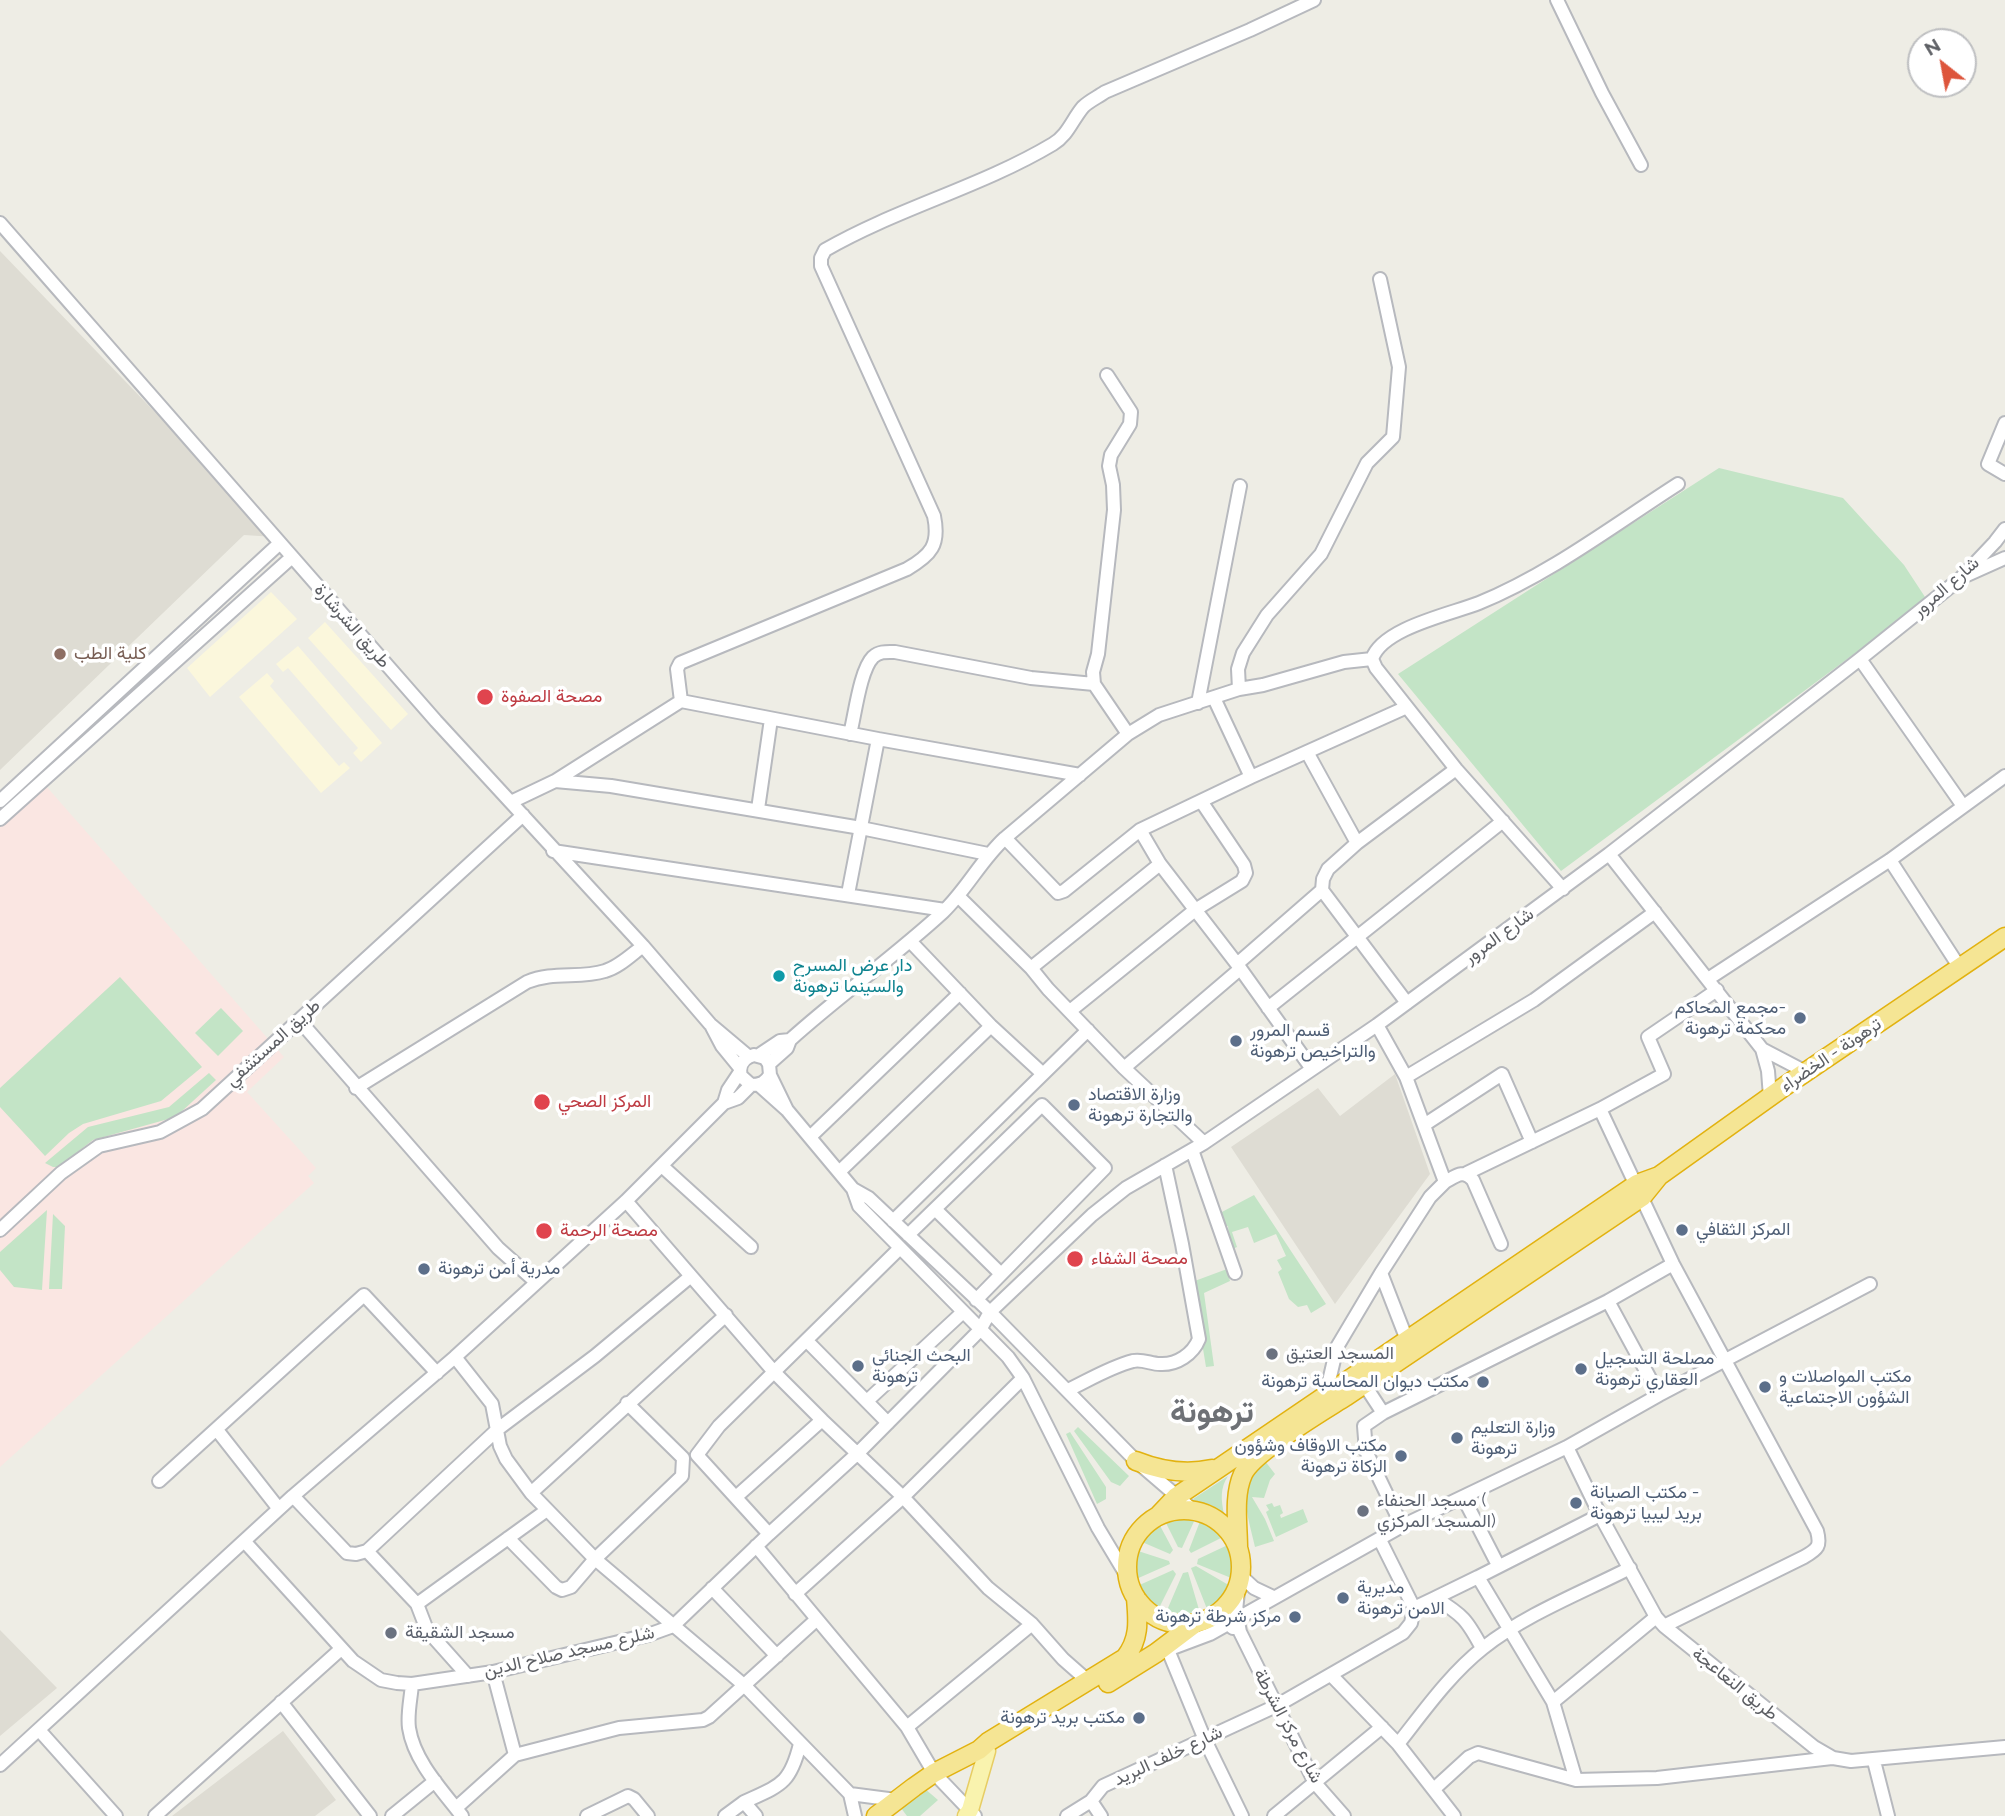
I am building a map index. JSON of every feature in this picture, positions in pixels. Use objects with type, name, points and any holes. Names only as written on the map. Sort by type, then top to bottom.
[{"type":"highway","name":"ترهونة - الخضراء","points":[[1640,1191],[1770,1097],[2005,937]]},
{"type":"highway","points":[[983,1750],[988,1742],[1112,1667],[1132,1650],[1139,1626],[1136,1598],[1128,1578],[1127,1563],[1135,1539],[1146,1524],[1177,1497],[1407,1340],[1640,1191]]},
{"type":"highway","points":[[1136,1598],[1147,1611],[1162,1620],[1180,1624],[1231,1616],[1240,1578],[1237,1504],[1244,1472],[1252,1462],[1640,1191]]},
{"type":"highway","points":[[1136,1461],[1177,1472],[1219,1468]]},
{"type":"highway","points":[[1158,1516],[1175,1510],[1192,1510],[1207,1515],[1231,1534],[1238,1548]]},
{"type":"highway","points":[[876,1816],[934,1773],[983,1750],[1162,1652],[1197,1622]]},
{"type":"main road","points":[[970,1814],[983,1750]]},
{"type":"street","points":[[681,701],[677,669],[680,663],[907,569],[931,551],[936,540],[934,516],[821,266],[825,250],[1024,160],[1056,142],[1067,133],[1085,106],[1105,92],[1314,0]]},
{"type":"street","points":[[1557,0],[1641,165]]},
{"type":"street","name":"طريق الشرشارة","points":[[0,223],[436,721],[643,946],[710,1024]]},
{"type":"street","points":[[1240,689],[1238,669],[1243,653],[1267,615],[1321,554],[1367,463],[1393,437],[1399,367],[1380,279]]},
{"type":"street","points":[[1107,375],[1131,412],[1130,424],[1111,455],[1109,466],[1114,510],[1098,654],[1093,672],[1094,684],[1128,734]]},
{"type":"street","points":[[2005,423],[1988,464],[2005,474]]},
{"type":"street","points":[[1563,889],[1456,769],[1376,668],[1372,659],[1374,652],[1392,637],[1415,624],[1478,603],[1512,586],[1556,562],[1678,484]]},
{"type":"street","points":[[1198,703],[1240,486]]},
{"type":"street","name":"شارع المرور","points":[[990,1312],[1092,1215],[1126,1188],[1204,1143],[1377,1025],[1609,854],[1961,578],[1996,542],[2005,528]]},
{"type":"street","points":[[0,801],[279,543]]},
{"type":"street","points":[[0,819],[292,557]]},
{"type":"street","points":[[1961,578],[2005,558]]},
{"type":"street","points":[[850,734],[867,666],[874,656],[883,652],[907,654],[1031,678],[1094,684]]},
{"type":"street","points":[[0,1765],[293,1496],[456,1357],[663,1167],[724,1103],[740,1070],[762,1063],[780,1041],[790,1040],[837,998],[910,941],[958,896],[974,877],[988,853],[1128,734],[1159,715],[1240,689],[1345,662],[1372,659]]},
{"type":"street","points":[[1860,659],[1964,806]]},
{"type":"street","points":[[1214,698],[1251,777]]},
{"type":"street","points":[[511,802],[555,781],[681,701],[1080,775]]},
{"type":"street","points":[[1005,838],[1058,893],[1065,891],[1140,830],[1407,706]]},
{"type":"street","points":[[758,809],[771,719]]},
{"type":"street","points":[[848,894],[878,739]]},
{"type":"street","points":[[1307,752],[1357,844]]},
{"type":"street","points":[[1407,1003],[1322,890],[1323,878],[1328,869],[1357,844],[1456,769]]},
{"type":"street","points":[[1708,979],[1890,860],[2005,776]]},
{"type":"street","points":[[555,781],[611,786],[758,809],[988,853]]},
{"type":"street","points":[[1070,1011],[1195,911],[1242,881],[1246,873],[1244,865],[1201,801]]},
{"type":"street","name":"طريق المستشفي","points":[[0,1230],[61,1173],[99,1146],[160,1132],[202,1109],[523,816]]},
{"type":"street","points":[[1268,1008],[1503,821]]},
{"type":"street","points":[[1140,830],[1160,863],[1312,1069]]},
{"type":"street","points":[[554,851],[945,910]]},
{"type":"street","points":[[1609,854],[1762,1049],[1768,1071],[1770,1097]]},
{"type":"street","points":[[1890,860],[1960,968]]},
{"type":"street","points":[[1031,968],[1160,863]]},
{"type":"street","points":[[1124,1068],[1322,890]]},
{"type":"street","points":[[958,896],[1031,968],[1124,1068],[1204,1143]]},
{"type":"street","points":[[1406,1077],[1534,1000],[1654,912]]},
{"type":"street","points":[[910,941],[991,1026],[1043,1074]]},
{"type":"street","points":[[356,1088],[527,982],[544,976],[608,970],[643,946]]},
{"type":"street","points":[[1326,1394],[1337,1347],[1430,1197],[1445,1182],[1462,1173],[1467,1173],[1600,1109],[1664,1074],[1647,1037],[1717,990]]},
{"type":"street","points":[[810,1137],[960,993]]},
{"type":"street","points":[[299,1020],[498,1248],[537,1282]]},
{"type":"street","points":[[710,1024],[762,1063],[787,1110]]},
{"type":"street","points":[[710,1024],[740,1070],[743,1080],[755,1085],[787,1110],[853,1189],[859,1206],[1007,1357],[1023,1378],[1098,1528],[1128,1578]]},
{"type":"street","points":[[1377,1025],[1406,1077],[1445,1182]]},
{"type":"street","points":[[839,1172],[991,1026]]},
{"type":"street","points":[[894,1221],[1088,1030]]},
{"type":"street","points":[[1762,1049],[1806,1072]]},
{"type":"street","points":[[724,1103],[766,1081],[762,1063]]},
{"type":"street","points":[[1424,1125],[1502,1074],[1532,1142]]},
{"type":"street","points":[[908,1235],[1042,1105],[1105,1168],[976,1300]]},
{"type":"street","points":[[1553,1702],[1660,1622],[1804,1557],[1817,1550],[1820,1543],[1817,1531],[1673,1264],[1600,1109]]},
{"type":"street","points":[[1192,1150],[1235,1273]]},
{"type":"street","points":[[1068,1390],[1137,1360],[1162,1365],[1194,1351],[1199,1339],[1165,1165]]},
{"type":"street","points":[[663,1167],[751,1247]]},
{"type":"street","points":[[1467,1173],[1473,1180],[1502,1244]]},
{"type":"street","points":[[853,1189],[869,1198],[894,1221],[990,1312],[1136,1461],[1192,1510]]},
{"type":"street","points":[[626,1201],[775,1373],[903,1497],[988,1588],[1032,1623],[1063,1659],[1088,1681]]},
{"type":"street","points":[[935,1209],[1001,1274]]},
{"type":"street","points":[[769,1534],[697,1455],[719,1426],[900,1248]]},
{"type":"street","points":[[1402,1526],[1366,1451],[1364,1426],[1383,1413],[1608,1301],[1673,1264]]},
{"type":"street","points":[[1381,1273],[1407,1340]]},
{"type":"street","points":[[293,1496],[346,1553],[366,1551],[498,1429],[595,1356],[691,1276]]},
{"type":"street","points":[[1241,1816],[1162,1652],[1210,1634],[1231,1616],[1273,1597],[1402,1526],[1567,1447],[1724,1360],[1870,1284]]},
{"type":"street","points":[[159,1481],[364,1295],[437,1373]]},
{"type":"street","points":[[1608,1301],[1659,1395]]},
{"type":"street","points":[[867,1401],[963,1312]]},
{"type":"street","name":"شلرع مسجد صلاح الدين","points":[[245,1542],[341,1649],[365,1671],[381,1679],[412,1684],[493,1672],[648,1636],[673,1626],[858,1453],[980,1330],[990,1312]]},
{"type":"street","points":[[531,1493],[726,1315]]},
{"type":"street","points":[[807,1341],[888,1423]]},
{"type":"street","points":[[456,1357],[492,1404],[500,1446],[506,1459],[531,1493],[595,1559],[745,1686],[850,1794],[855,1816]]},
{"type":"street","points":[[795,1594],[903,1497],[1023,1378]]},
{"type":"street","points":[[1364,1384],[1383,1413]]},
{"type":"street","points":[[508,1538],[556,1587],[562,1590],[571,1587],[595,1559],[682,1476],[683,1458],[627,1403]]},
{"type":"street","points":[[736,1497],[822,1420]]},
{"type":"street","points":[[217,1430],[279,1509]]},
{"type":"street","name":"طريق النعاعجة","points":[[1567,1447],[1600,1515],[1660,1622],[1814,1747],[1833,1758],[1851,1761],[2005,1747]]},
{"type":"street","points":[[1462,1497],[1498,1565]]},
{"type":"street","points":[[417,1604],[547,1510]]},
{"type":"street","points":[[1380,1540],[1414,1608],[1600,1515]]},
{"type":"street","points":[[756,1546],[907,1727],[934,1773],[970,1814]]},
{"type":"street","points":[[366,1551],[417,1604],[426,1630],[468,1676]]},
{"type":"street","points":[[1398,1744],[1461,1668],[1482,1648],[1509,1629],[1630,1568]]},
{"type":"street","points":[[1478,1577],[1553,1702],[1576,1780]]},
{"type":"street","points":[[1240,1578],[1273,1597]]},
{"type":"street","points":[[712,1588],[777,1656]]},
{"type":"street","points":[[1435,1598],[1464,1616],[1482,1648]]},
{"type":"street","name":"شارع خلف البريد","points":[[1068,1816],[1091,1801],[1103,1786],[1276,1706],[1403,1633],[1411,1623],[1414,1608]]},
{"type":"street","name":"شارع مركز الشرطة","points":[[1231,1616],[1315,1783],[1344,1816]]},
{"type":"street","points":[[412,1684],[408,1725],[421,1759],[459,1812],[515,1755],[619,1728],[703,1720],[720,1709],[816,1620]]},
{"type":"street","points":[[907,1727],[1032,1623]]},
{"type":"street","points":[[155,1816],[341,1649]]},
{"type":"street","points":[[1063,1659],[1071,1692]]},
{"type":"street","points":[[493,1672],[515,1755]]},
{"type":"street","points":[[1331,1675],[1398,1744],[1453,1816]]},
{"type":"street","points":[[281,1702],[370,1816]]},
{"type":"street","points":[[1274,1816],[1381,1727]]},
{"type":"street","points":[[38,1730],[116,1816]]},
{"type":"street","points":[[725,1816],[744,1802],[782,1783],[793,1770],[800,1744]]},
{"type":"street","points":[[1434,1789],[1469,1756],[1478,1753],[1576,1780],[1657,1777],[1833,1758]]},
{"type":"street","points":[[1874,1761],[1888,1816]]},
{"type":"street","points":[[392,1816],[435,1781]]},
{"type":"street","points":[[850,1794],[896,1800]]},
{"type":"street","points":[[587,1816],[628,1796],[634,1799],[648,1816]]},
{"type":"street","points":[[1091,1801],[1101,1816]]},
{"type":"street","points":[[744,1802],[756,1816]]},
{"type":"shaded area","name":"كلية الطب","points":[[0,251],[275,537],[244,535],[0,770]]},
{"type":"shaded area","points":[[271,592],[297,619],[210,697],[187,668]]},
{"type":"shaded area","points":[[325,622],[408,714],[391,730],[308,638]]},
{"type":"shaded area","points":[[298,646],[382,743],[361,762],[353,753],[358,748],[288,668],[283,672],[276,664]]},
{"type":"shaded area","points":[[267,673],[274,681],[270,686],[339,766],[344,762],[350,768],[321,793],[239,697]]},
{"type":"shaded area","points":[[46,786],[284,1057],[247,1092],[316,1168],[308,1176],[314,1183],[0,1467],[0,827]]},
{"type":"shaded area","points":[[1395,1074],[1430,1174],[1335,1304],[1231,1147],[1318,1088],[1340,1116]]},
{"type":"shaded area","points":[[0,1630],[57,1688],[0,1736]]},
{"type":"shaded area","points":[[283,1731],[336,1800],[315,1816],[172,1816]]},
{"type":"green space","points":[[1719,468],[1843,498],[1904,565],[1927,600],[1561,871],[1398,674]]},
{"type":"green space","points":[[120,977],[202,1067],[161,1101],[83,1124],[69,1133],[45,1156],[0,1107],[0,1088]]},
{"type":"green space","points":[[221,1008],[243,1031],[218,1056],[195,1033]]},
{"type":"green space","points":[[209,1073],[216,1080],[172,1118],[93,1140],[58,1167],[45,1163],[88,1127],[169,1107]]},
{"type":"green space","points":[[1254,1195],[1326,1304],[1311,1313],[1307,1305],[1298,1307],[1289,1299],[1278,1272],[1282,1269],[1277,1260],[1286,1256],[1276,1234],[1254,1243],[1248,1227],[1232,1232],[1237,1247],[1230,1250],[1228,1226],[1225,1226],[1220,1213]]},
{"type":"green space","points":[[47,1210],[42,1290],[14,1287],[0,1270],[0,1252]]},
{"type":"green space","points":[[53,1214],[65,1226],[62,1289],[49,1289]]},
{"type":"green space","points":[[1227,1269],[1230,1281],[1204,1293],[1214,1366],[1206,1367],[1192,1282]]},
{"type":"green space","points":[[1078,1427],[1129,1476],[1120,1486],[1111,1482],[1074,1431]]},
{"type":"green space","points":[[1070,1432],[1106,1487],[1106,1499],[1097,1504],[1066,1434]]},
{"type":"green space","points":[[1265,1461],[1275,1474],[1264,1498],[1252,1497],[1274,1541],[1255,1547],[1247,1511],[1247,1492],[1250,1482]]},
{"type":"green space","points":[[1228,1476],[1222,1494],[1224,1514],[1200,1507],[1193,1499]]},
{"type":"green space","points":[[1272,1503],[1274,1507],[1280,1505],[1283,1513],[1281,1518],[1303,1509],[1308,1522],[1276,1537],[1266,1512],[1269,1510],[1266,1505]]},
{"type":"green space","points":[[1177,1512],[1196,1517],[1182,1548],[1178,1547],[1163,1517]]},
{"type":"green space","points":[[1202,1516],[1218,1524],[1227,1535],[1191,1553],[1189,1550]]},
{"type":"green space","points":[[1157,1520],[1173,1550],[1170,1554],[1135,1539],[1149,1522]]},
{"type":"green space","points":[[1232,1543],[1238,1562],[1236,1580],[1197,1564],[1198,1559]]},
{"type":"green space","points":[[1135,1550],[1169,1561],[1170,1564],[1134,1580],[1129,1565]]},
{"type":"green space","points":[[1196,1566],[1232,1587],[1221,1600],[1207,1609],[1191,1568]]},
{"type":"green space","points":[[1173,1570],[1176,1574],[1157,1612],[1141,1599],[1135,1587]]},
{"type":"green space","points":[[1188,1572],[1200,1613],[1185,1616],[1165,1615],[1183,1573]]},
{"type":"green space","points":[[924,1788],[938,1800],[920,1816],[907,1816],[898,1804]]},
{"type":"place","name":"كلية الطب","points":[[60,654]]},
{"type":"place","name":"مصحة الصفوة","points":[[485,697]]},
{"type":"place","name":"دار عرض المسرح والسينما ترهونة","points":[[779,976]]},
{"type":"place","name":"مجمع المحاكم- محكمة ترهونة","points":[[1800,1018]]},
{"type":"place","name":"قسم المرور والتراخيص ترهونة","points":[[1236,1041]]},
{"type":"place","name":"المركز الصحي","points":[[542,1102]]},
{"type":"place","name":"وزارة الاقتصاد والتجارة ترهونة","points":[[1074,1105]]},
{"type":"place","name":"المركز الثقافي","points":[[1682,1230]]},
{"type":"place","name":"مصحة الرحمة","points":[[544,1231]]},
{"type":"place","name":"مصحة الشفاء","points":[[1075,1259]]},
{"type":"place","name":"مدرية أمن ترهونة","points":[[424,1269]]},
{"type":"place","name":"المسجد العتيق","points":[[1272,1354]]},
{"type":"place","name":"البحث الجنائي ترهونة","points":[[858,1366]]},
{"type":"place","name":"مصلحة التسجيل العقاري ترهونة","points":[[1581,1369]]},
{"type":"place","name":"مكتب ديوان المحاسبة ترهونة","points":[[1483,1382]]},
{"type":"place","name":"مكتب المواصلات و الشؤون الاجتماعية","points":[[1765,1387]]},
{"type":"place","name":"وزارة التعليم ترهونة","points":[[1457,1438]]},
{"type":"place","name":"مكتب الاوقاف وشؤون الزكاة ترهونة","points":[[1401,1456]]},
{"type":"place","name":"مكتب الصيانة - بريد ليبيا ترهونة","points":[[1576,1503]]},
{"type":"place","name":"مسجد الحنفاء ( المسجد المركزي)","points":[[1363,1511]]},
{"type":"place","name":"مديرية الامن ترهونة","points":[[1343,1598]]},
{"type":"place","name":"مركز شرطة ترهونة","points":[[1295,1617]]},
{"type":"place","name":"مسجد الشقيقة","points":[[391,1633]]},
{"type":"place","name":"مكتب بريد ترهونة","points":[[1139,1718]]},
{"type":"district","name":"ترهونة","points":[[1212,1412]]}]
